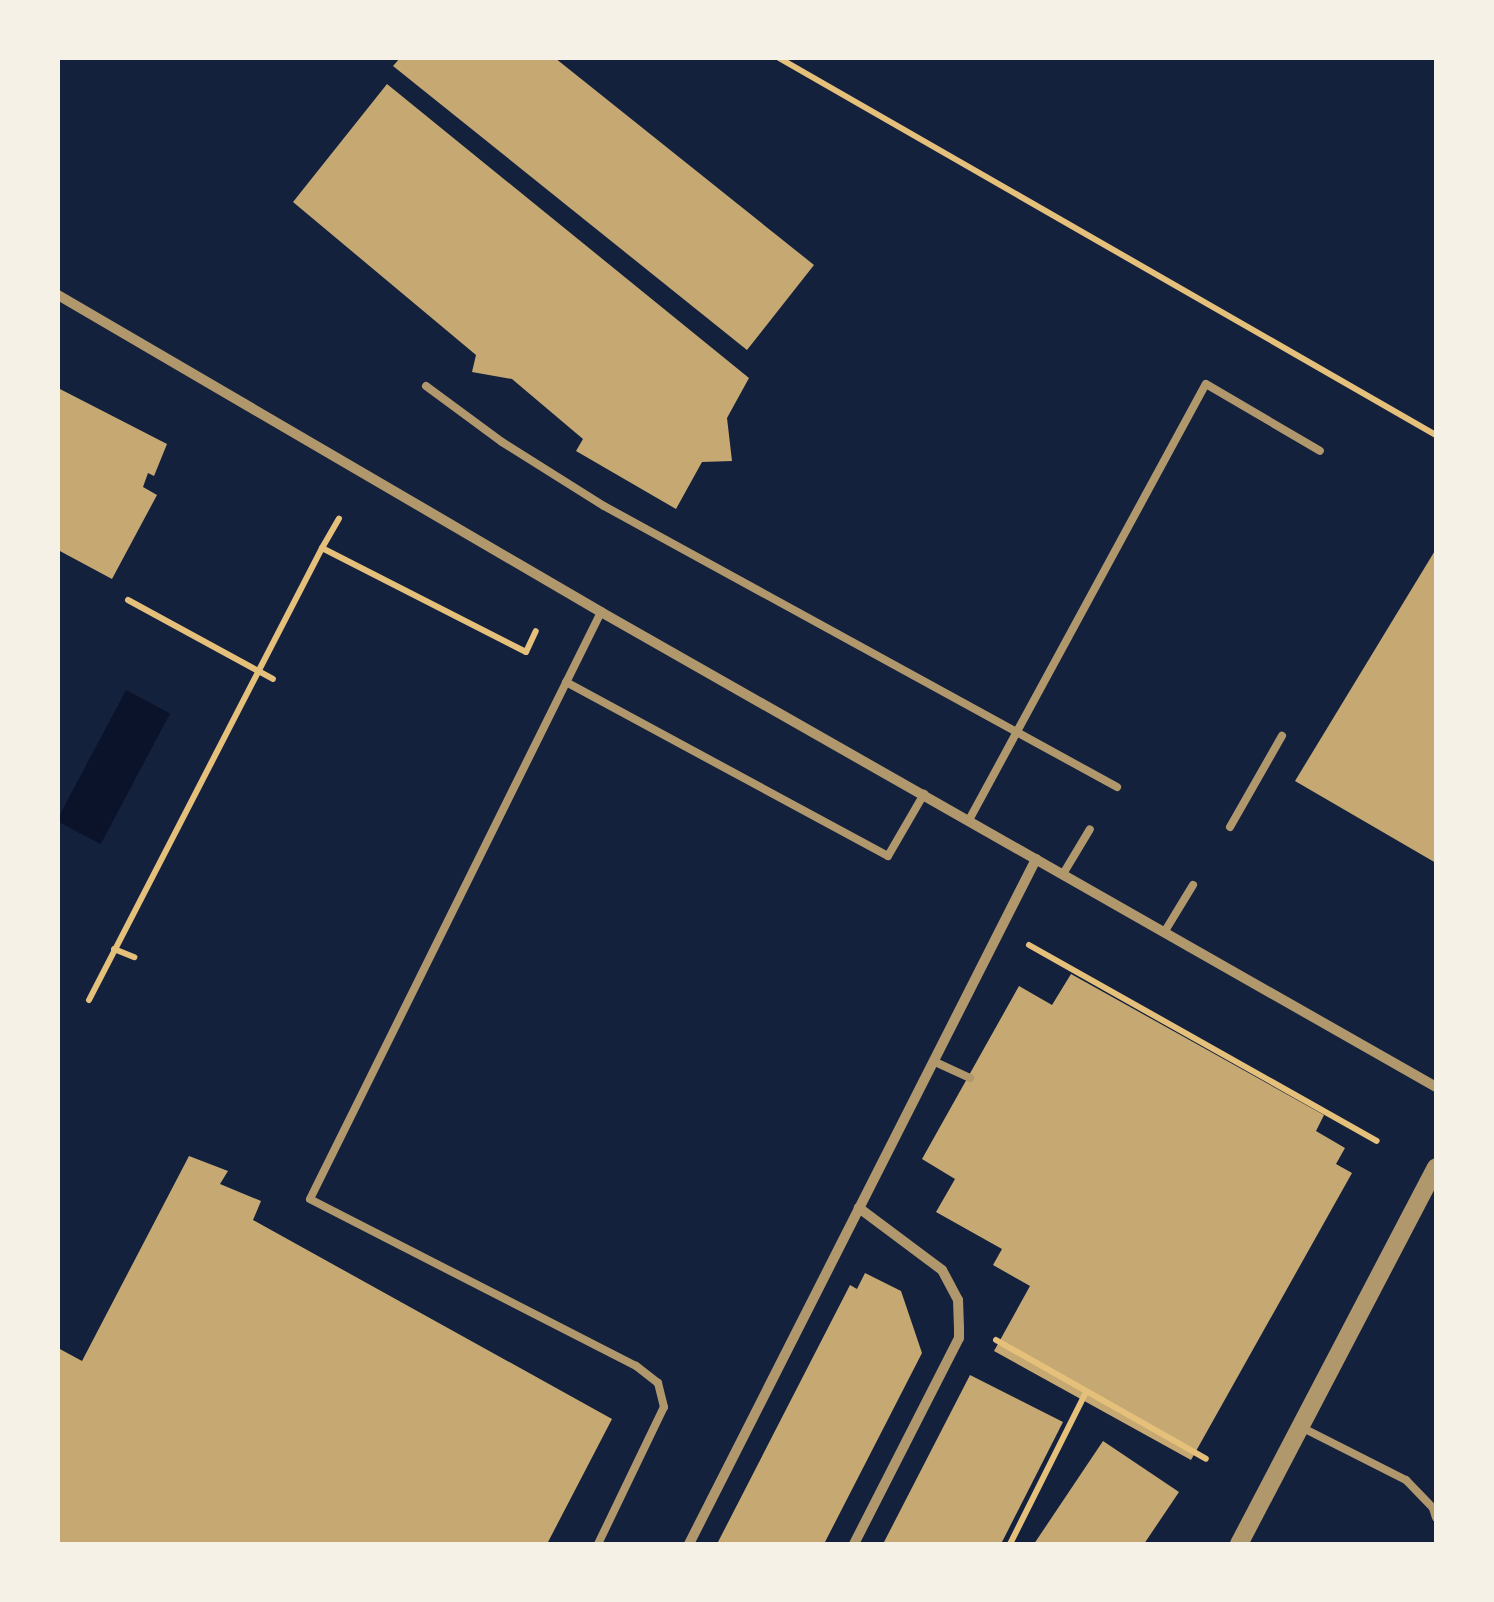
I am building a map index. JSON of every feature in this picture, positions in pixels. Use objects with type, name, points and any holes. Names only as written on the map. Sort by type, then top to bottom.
[{"type":"street","points":[[63,298],[601,612],[1436,1086]]},
{"type":"street","points":[[689,1544],[1036,859]]},
{"type":"street","points":[[1238,1544],[1436,1167]]},
{"type":"street","points":[[854,1544],[960,1328],[958,1300],[942,1270],[859,1208]]},
{"type":"lane","points":[[58,310],[63,298]]},
{"type":"lane","points":[[969,820],[1206,384],[1320,451]]},
{"type":"lane","points":[[426,386],[502,442],[604,506],[1116,787]]},
{"type":"lane","points":[[598,1544],[664,1408],[658,1383],[636,1366],[310,1198],[601,612]]},
{"type":"lane","points":[[566,682],[888,856],[924,794]]},
{"type":"lane","points":[[1230,827],[1282,736]]},
{"type":"lane","points":[[1063,874],[1090,829]]},
{"type":"lane","points":[[1165,932],[1193,885]]},
{"type":"lane","points":[[933,1061],[970,1078]]},
{"type":"lane","points":[[1301,1427],[1406,1480],[1433,1508],[1436,1518]]},
{"type":"path","points":[[779,58],[1436,435]]},
{"type":"path","points":[[89,1000],[340,518]]},
{"type":"path","points":[[322,548],[526,652],[536,631]]},
{"type":"path","points":[[128,600],[273,678]]},
{"type":"path","points":[[1029,945],[1377,1141]]},
{"type":"path","points":[[114,949],[134,957]]},
{"type":"path","points":[[996,1340],[1206,1459]]},
{"type":"path","points":[[1010,1544],[1086,1392]]},
{"type":"water","points":[[126,690],[170,713],[101,844],[58,821],[58,818]]},
{"type":"building","points":[[400,58],[555,58],[814,265],[747,350],[393,66]]},
{"type":"building","points":[[387,84],[749,378],[727,418],[732,461],[702,462],[676,509],[576,451],[583,439],[512,379],[472,372],[476,355],[293,202]]},
{"type":"building","points":[[58,388],[167,444],[154,476],[148,473],[143,487],[157,495],[112,579],[58,550]]},
{"type":"building","points":[[1436,549],[1436,863],[1295,781]]},
{"type":"building","points":[[1071,974],[1324,1115],[1316,1131],[1345,1148],[1336,1164],[1352,1173],[1191,1460],[994,1351],[1030,1286],[993,1265],[1002,1249],[936,1212],[955,1179],[922,1159],[1019,986],[1052,1005]]},
{"type":"building","points":[[189,1156],[228,1171],[220,1184],[261,1201],[253,1220],[612,1419],[547,1544],[58,1544],[58,1348],[82,1361]]},
{"type":"building","points":[[865,1273],[901,1291],[922,1353],[824,1544],[717,1544],[850,1285],[857,1289]]},
{"type":"building","points":[[970,1375],[1063,1422],[1001,1544],[883,1544]]},
{"type":"building","points":[[1103,1441],[1179,1492],[1144,1544],[1034,1544]]}]
